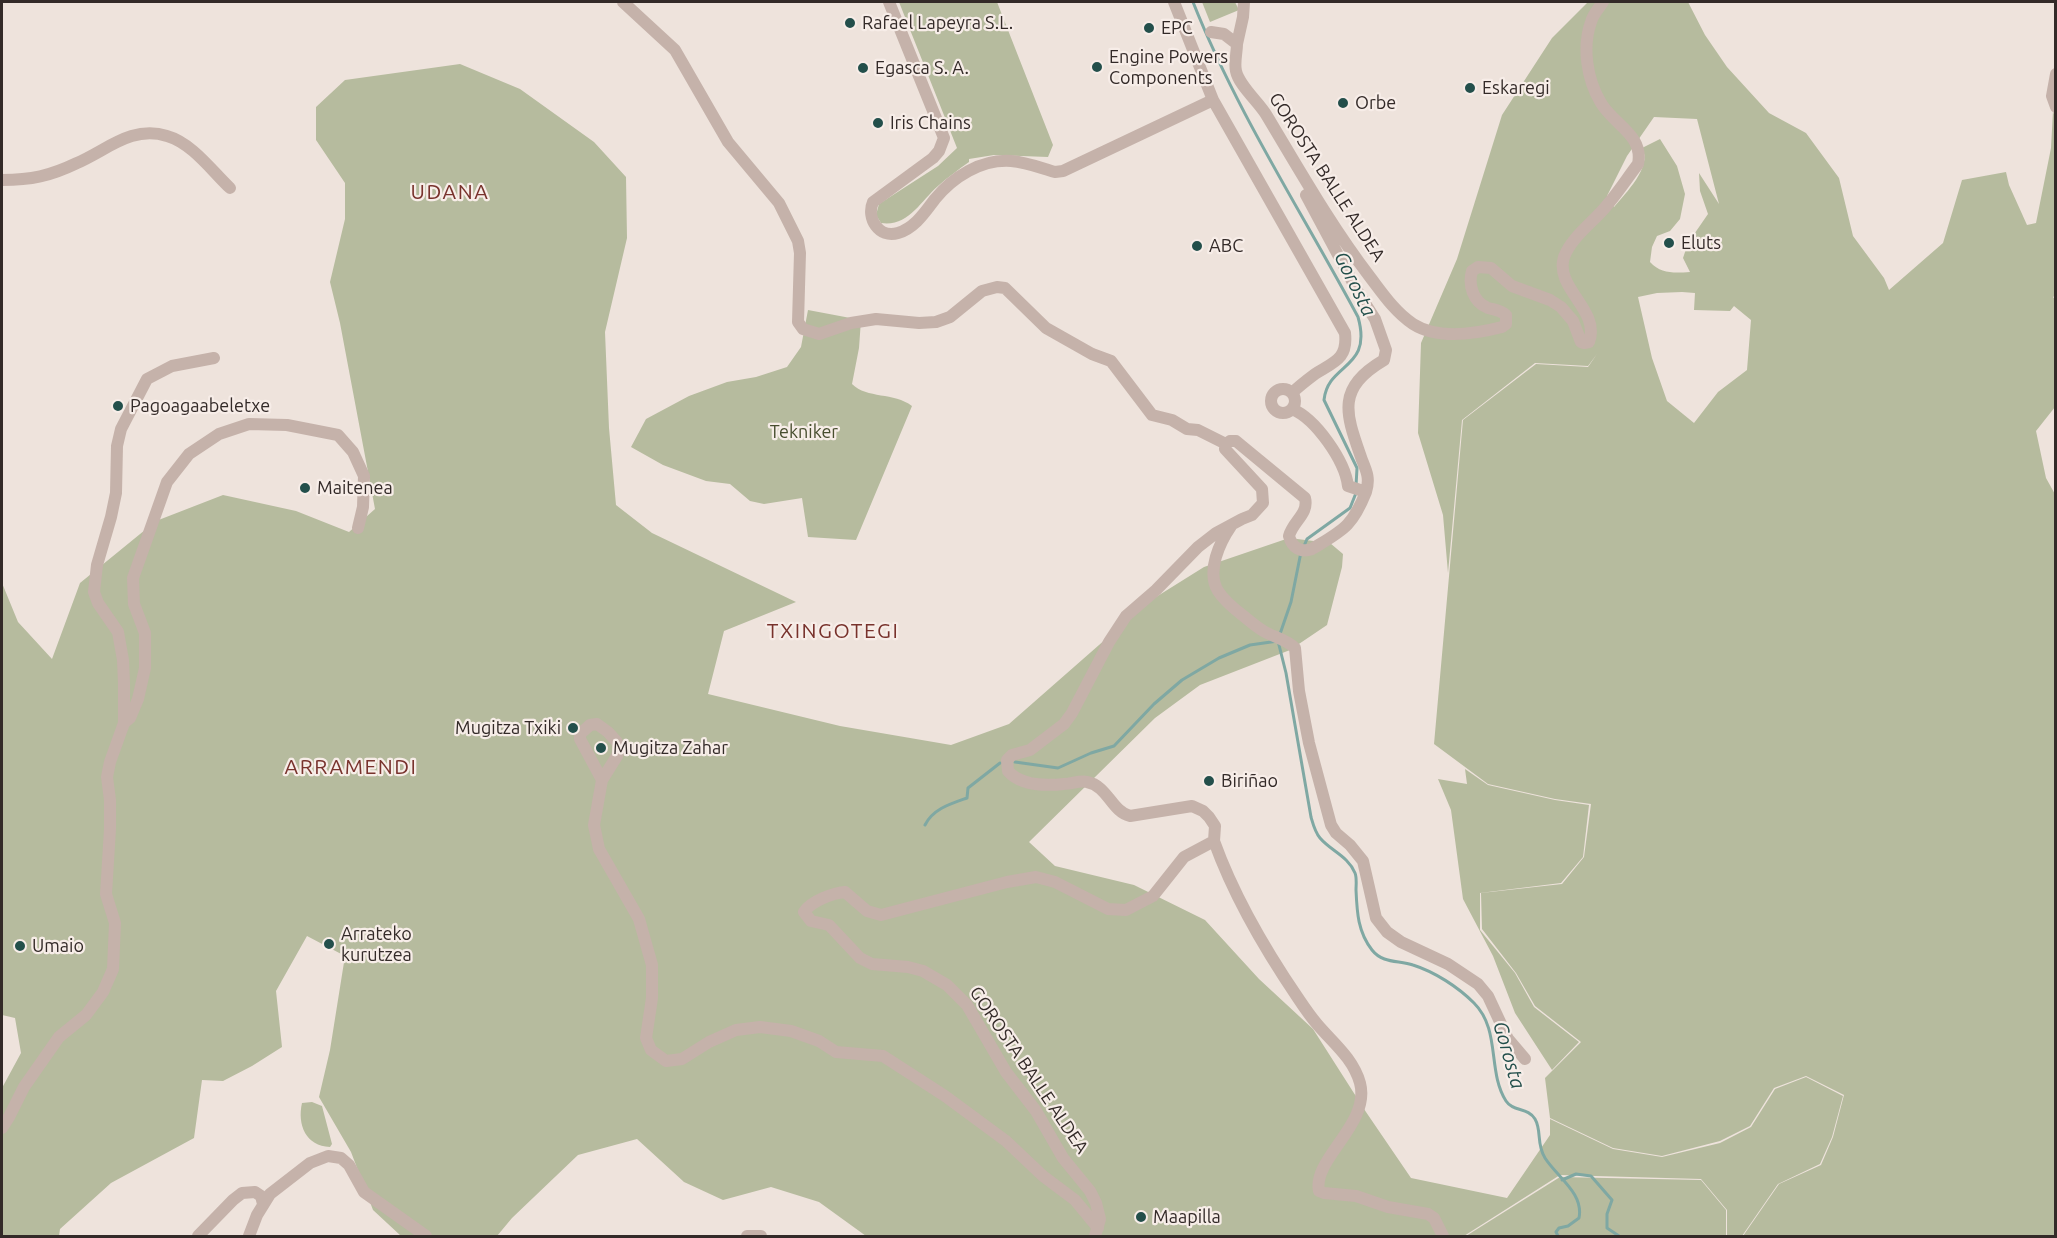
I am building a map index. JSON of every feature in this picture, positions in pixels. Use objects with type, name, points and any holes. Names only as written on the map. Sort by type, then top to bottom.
[{"type":"street","points":[[623,2],[675,50],[723,134],[779,203],[798,240],[800,253],[798,322],[803,329],[819,334],[851,323],[876,319],[919,323],[936,322],[950,317],[982,291],[997,287],[1005,288],[1046,328],[1092,354],[1111,361],[1152,415],[1172,420],[1187,429],[1198,430],[1226,444]]},
{"type":"street","points":[[889,2],[944,138],[939,151],[933,158],[873,202],[872,220],[884,232],[898,233],[911,226],[947,186],[971,170],[991,163],[1012,161],[1055,172],[1063,171],[1213,100]]},
{"type":"street","points":[[1174,2],[1213,100],[1345,333],[1346,343],[1341,357],[1304,381],[1292,393]]},
{"type":"street","name":"GOROSTA BALLE ALDEA","points":[[1244,2],[1243,21],[1237,44],[1236,71],[1242,84],[1256,98],[1300,174],[1354,256],[1391,305],[1413,324],[1432,333],[1455,334],[1502,327],[1506,324],[1506,315],[1484,307],[1470,287],[1472,272],[1478,267],[1491,268],[1512,286],[1550,300],[1561,307],[1573,321],[1581,342],[1584,343],[1589,342],[1592,336],[1588,316],[1564,276],[1563,259],[1571,243],[1607,206],[1638,164],[1640,156],[1636,141],[1601,104],[1591,81],[1587,41],[1591,20],[1603,2]]},
{"type":"street","points":[[1212,32],[1224,34],[1237,44]]},
{"type":"street","points":[[2055,74],[2052,96],[2055,107]]},
{"type":"street","points":[[2,180],[37,178],[77,163],[123,138],[148,133],[168,136],[192,150],[230,188]]},
{"type":"street","points":[[1226,444],[1236,441],[1305,498],[1307,505],[1305,511],[1289,536],[1293,546],[1302,550],[1312,549],[1349,525],[1358,512],[1360,490],[1368,484],[1368,471],[1352,433],[1347,408],[1357,380],[1384,360],[1386,350],[1375,319],[1313,211],[1303,189],[1300,174]]},
{"type":"street","points":[[2,1128],[24,1087],[59,1037],[86,1015],[104,992],[113,969],[115,923],[106,894],[110,829],[107,777],[124,723],[124,683],[118,632],[98,603],[94,592],[97,565],[116,493],[115,452],[121,429],[147,380],[172,366],[214,358]]},
{"type":"street","points":[[1279,389],[1292,393],[1295,401],[1292,409],[1284,413],[1275,411],[1271,398],[1279,389]]},
{"type":"street","points":[[1292,409],[1303,414],[1337,456],[1347,475],[1348,486],[1360,490]]},
{"type":"street","points":[[124,723],[130,718],[138,699],[145,668],[145,633],[134,603],[133,578],[167,482],[189,454],[219,434],[249,424],[287,425],[338,435],[352,452],[364,476],[363,507],[358,528]]},
{"type":"street","points":[[1226,444],[1228,453],[1262,489],[1263,502],[1258,510],[1216,533],[1198,547],[1156,590],[1126,616],[1064,724],[1030,750],[1012,755],[1007,760],[1007,765],[1012,776],[1023,782],[1057,785],[1088,782],[1101,788],[1119,812],[1130,816],[1185,806],[1197,807],[1209,817],[1215,826],[1214,841],[1242,904],[1283,973],[1317,1024],[1355,1068],[1360,1082],[1362,1090],[1358,1109],[1351,1127],[1323,1170],[1318,1184],[1319,1191],[1356,1196],[1388,1207],[1428,1214],[1434,1218],[1443,1236]]},
{"type":"street","points":[[1232,525],[1215,560],[1214,578],[1217,589],[1226,601],[1254,624],[1295,648],[1299,692],[1309,743],[1331,825],[1363,861],[1376,918],[1386,932],[1401,942],[1448,964],[1478,984],[1488,996],[1508,1039],[1525,1059]]},
{"type":"street","name":"GOROSTA BALLE ALDEA","points":[[602,780],[594,825],[599,849],[639,919],[652,965],[646,1038],[651,1050],[666,1061],[682,1059],[709,1042],[736,1030],[759,1028],[791,1031],[819,1041],[836,1052],[883,1056],[945,1096],[1006,1141],[1043,1176],[1075,1200],[1097,1232]]},
{"type":"street","name":"GOROSTA BALLE ALDEA","points":[[1097,1232],[1098,1211],[1090,1191],[1063,1158],[1036,1111],[1006,1072],[971,1011],[956,993],[947,984],[923,971],[866,962],[829,925],[811,921],[804,912],[832,894],[845,892],[867,911],[881,915],[1007,882],[1036,877],[1055,882],[1108,909],[1126,910],[1153,896],[1184,857],[1214,841]]},
{"type":"street","points":[[249,1236],[262,1200],[310,1163],[328,1156],[340,1158],[350,1165],[364,1192],[426,1236]]},
{"type":"street","points":[[198,1236],[242,1193],[255,1192],[262,1200]]},
{"type":"street","points":[[747,1236],[761,1236]]},
{"type":"green space","points":[[899,2],[997,2],[1053,145],[1048,157],[994,155],[969,159],[969,162],[938,186],[913,212],[899,221],[881,223],[876,215],[879,204],[938,166],[957,148]]},
{"type":"green space","points":[[1202,2],[1235,2],[1239,10],[1210,22]]},
{"type":"green space","points":[[1588,2],[1688,2],[1705,35],[1727,67],[1769,113],[1806,133],[1839,178],[1853,236],[1884,278],[1889,290],[1943,243],[1962,180],[2006,172],[2009,185],[2027,225],[2036,223],[2051,148],[2053,111],[2056,121],[2056,295],[2053,297],[2056,301],[2055,407],[2036,431],[2046,478],[2056,496],[2055,1236],[1743,1236],[1779,1184],[1821,1165],[1833,1137],[1844,1095],[1806,1076],[1774,1088],[1750,1126],[1720,1141],[1662,1156],[1613,1148],[1550,1118],[1545,1078],[1581,1042],[1535,1006],[1516,973],[1482,929],[1481,893],[1562,884],[1584,857],[1591,804],[1555,799],[1488,784],[1434,744],[1463,420],[1536,364],[1588,367],[1597,354],[1588,366],[1535,363],[1462,420],[1448,573],[1443,515],[1418,433],[1421,343],[1457,259],[1502,115],[1552,38]],"holes":[[[1654,117],[1697,119],[1719,204],[1699,173],[1700,191],[1708,214],[1688,243],[1683,258],[1690,272],[1663,271],[1650,262],[1652,247],[1657,236],[1670,231],[1680,219],[1685,194],[1677,166],[1660,139],[1642,148],[1644,163],[1641,171],[1614,207],[1607,196],[1627,156]],[[1657,293],[1695,293],[1694,310],[1730,311],[1734,306],[1751,320],[1747,370],[1718,392],[1694,423],[1667,401],[1652,358],[1638,297]]]},
{"type":"green space","points":[[460,64],[520,89],[594,142],[626,177],[627,238],[605,332],[609,428],[616,505],[652,533],[796,602],[724,631],[708,694],[840,726],[951,745],[1009,724],[1148,602],[1204,567],[1289,538],[1330,543],[1343,554],[1342,567],[1327,625],[1290,650],[1200,685],[1155,718],[1029,842],[1055,866],[1134,885],[1205,920],[1259,979],[1313,1029],[1411,1178],[1507,1198],[1550,1135],[1550,1119],[1613,1149],[1662,1157],[1720,1143],[1751,1127],[1775,1089],[1806,1077],[1843,1096],[1832,1137],[1820,1164],[1778,1184],[1742,1236],[1727,1236],[1727,1210],[1701,1179],[1560,1175],[1464,1236],[866,1236],[819,1202],[771,1187],[723,1200],[684,1182],[637,1139],[578,1155],[512,1218],[497,1236],[401,1236],[373,1210],[351,1152],[319,1097],[330,1050],[345,956],[307,936],[276,991],[282,1047],[223,1081],[202,1080],[194,1138],[111,1183],[60,1229],[59,1236],[2,1236],[2,1088],[21,1053],[15,1018],[2,1015],[2,583],[18,622],[52,659],[80,583],[156,521],[223,495],[296,511],[349,532],[375,509],[340,323],[330,282],[345,219],[345,183],[316,140],[316,107],[345,80]]},
{"type":"green space","name":"Tekniker","points":[[808,310],[861,320],[859,348],[852,384],[865,392],[897,399],[912,406],[856,540],[808,537],[802,498],[764,504],[750,501],[730,484],[706,481],[663,465],[631,447],[646,419],[689,396],[727,382],[756,377],[787,367],[801,347]]},
{"type":"green space","points":[[1465,769],[1488,785],[1589,805],[1583,857],[1561,883],[1480,893],[1480,930],[1515,973],[1534,1007],[1579,1042],[1552,1070],[1515,1013],[1493,956],[1463,899],[1451,810],[1438,779],[1467,784]]},
{"type":"green space","points":[[312,1102],[322,1106],[332,1144],[330,1147],[315,1143],[305,1133],[302,1126],[302,1103]]},
{"type":"green space","points":[[1560,1177],[1701,1180],[1726,1210],[1726,1236],[1466,1236]]},
{"type":"waterway","name":"Gorosta","points":[[1193,2],[1229,83],[1358,317],[1361,334],[1360,347],[1355,357],[1333,378],[1324,400],[1357,468],[1356,486]]},
{"type":"waterway","name":"Gorosta","points":[[1304,546],[1307,539],[1350,508],[1356,493]]},
{"type":"waterway","name":"Gorosta","points":[[1280,634],[1291,602],[1301,552]]},
{"type":"waterway","name":"Gorosta","points":[[1015,762],[1058,768],[1091,753],[1114,746],[1154,704],[1182,680],[1219,658],[1250,645],[1278,641],[1315,831],[1324,843],[1348,862],[1355,873],[1358,914],[1367,943],[1381,958],[1413,965],[1438,976],[1468,997],[1482,1014],[1488,1025],[1497,1077],[1506,1101],[1512,1107],[1532,1115],[1535,1119],[1542,1153],[1574,1193],[1577,1201],[1579,1218],[1568,1226],[1559,1228],[1556,1232],[1558,1236]]},
{"type":"waterway","points":[[925,825],[937,811],[967,798],[968,788],[1000,763]]},
{"type":"waterway","points":[[1562,1180],[1576,1174],[1591,1176],[1612,1200],[1607,1214],[1607,1228],[1619,1236]]},
{"type":"place","name":"Rafael Lapeyra S.L.","points":[[850,23]]},
{"type":"place","name":"EPC","points":[[1149,28]]},
{"type":"place","name":"Engine Powers Components","points":[[1097,67]]},
{"type":"place","name":"Egasca S. A.","points":[[863,68]]},
{"type":"place","name":"Eskaregi","points":[[1470,88]]},
{"type":"place","name":"Orbe","points":[[1343,103]]},
{"type":"place","name":"Iris Chains","points":[[878,123]]},
{"type":"place","name":"Eluts","points":[[1669,243]]},
{"type":"place","name":"ABC","points":[[1197,246]]},
{"type":"place","name":"Pagoagaabeletxe","points":[[118,406]]},
{"type":"place","name":"Maitenea","points":[[305,488]]},
{"type":"place","name":"Mugitza Txiki","points":[[573,728]]},
{"type":"place","name":"Mugitza Zahar","points":[[601,748]]},
{"type":"place","name":"Biriñao","points":[[1209,781]]},
{"type":"place","name":"Arrateko kurutzea","points":[[329,944]]},
{"type":"place","name":"Umaio","points":[[20,946]]},
{"type":"place","name":"Maapilla","points":[[1141,1217]]},
{"type":"district","name":"UDANA","points":[[450,192]]},
{"type":"district","name":"TXINGOTEGI","points":[[833,631]]},
{"type":"district","name":"ARRAMENDI","points":[[351,767]]}]
